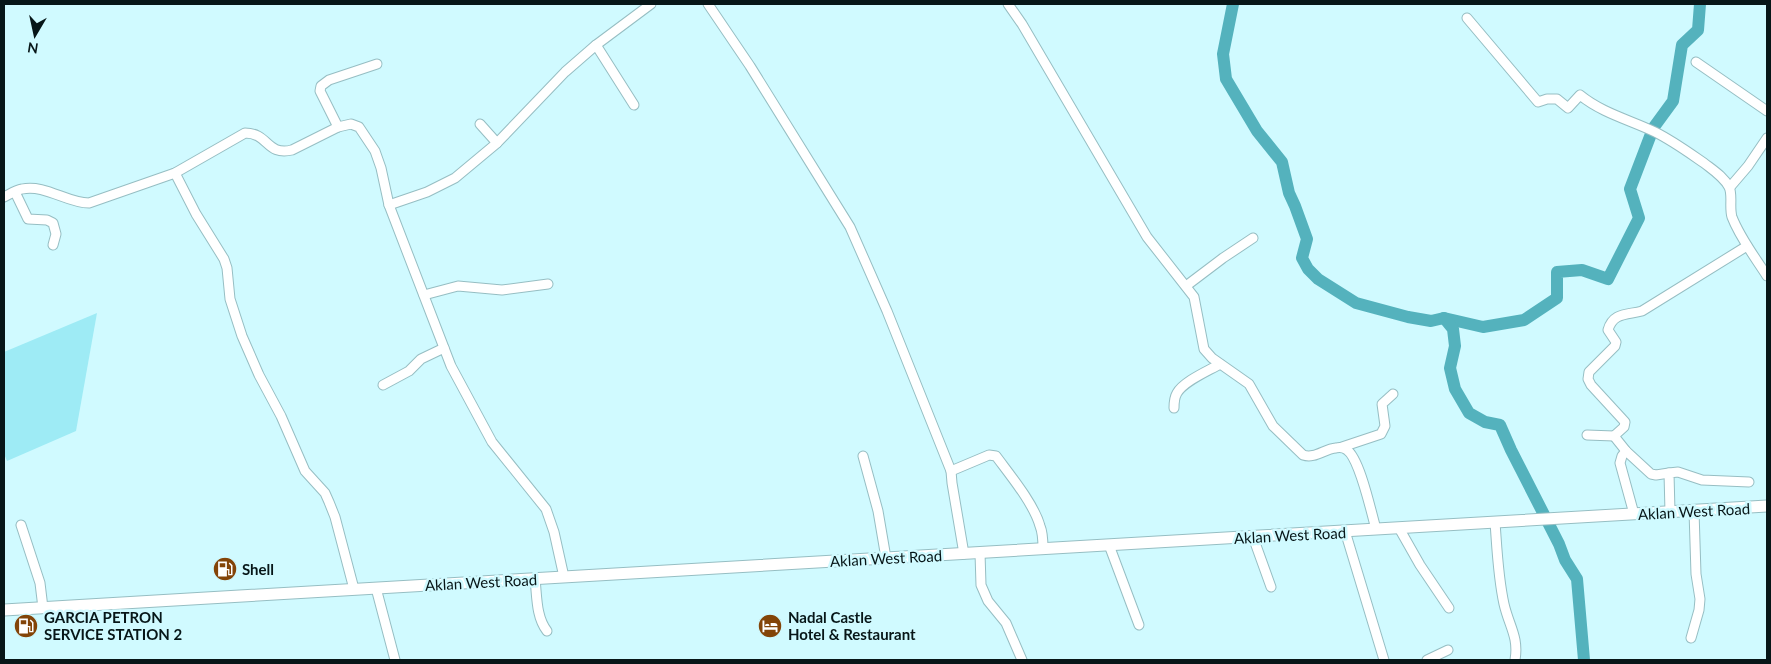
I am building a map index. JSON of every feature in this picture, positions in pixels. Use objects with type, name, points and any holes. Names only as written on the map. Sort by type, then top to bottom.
[{"type":"main road","name":"Aklan West Road","points":[[4,610],[1767,506]]},
{"type":"street","points":[[389,205],[427,192],[455,178],[497,143],[565,72],[596,45],[651,4]]},
{"type":"street","points":[[708,4],[750,66],[782,121],[850,226],[887,311],[951,471],[964,554]]},
{"type":"street","points":[[1008,4],[1022,24],[1147,237],[1194,298],[1204,349],[1220,364],[1249,384],[1273,426],[1303,454],[1307,456],[1314,455],[1381,434],[1385,426],[1382,404],[1393,394]]},
{"type":"street","points":[[1467,18],[1538,102],[1547,99],[1557,99],[1568,108],[1580,94],[1590,103],[1633,124],[1654,131],[1680,146],[1719,174],[1730,187],[1730,209],[1733,219],[1747,246],[1767,276]]},
{"type":"street","points":[[596,45],[634,105]]},
{"type":"street","points":[[1696,62],[1767,111]]},
{"type":"street","points":[[338,127],[320,91],[321,86],[329,80],[377,64]]},
{"type":"street","points":[[4,197],[23,188],[47,191],[81,203],[89,203],[175,173],[245,133],[254,133],[260,136],[274,150],[284,152],[292,150],[338,127],[351,124],[359,127],[375,151],[381,168],[389,205],[451,366],[492,442],[546,509],[552,522],[564,577]]},
{"type":"street","points":[[480,124],[497,143]]},
{"type":"street","points":[[1730,187],[1748,166],[1767,138]]},
{"type":"street","points":[[175,173],[196,214],[224,259],[227,268],[230,299],[242,336],[259,375],[281,416],[305,471],[325,493],[329,502],[335,517],[354,588]]},
{"type":"street","points":[[15,192],[28,219],[47,220],[52,223],[56,234],[53,245]]},
{"type":"street","points":[[1186,286],[1252,238]]},
{"type":"street","points":[[1587,435],[1614,436],[1624,427],[1625,422],[1591,385],[1588,379],[1589,372],[1615,346],[1616,342],[1608,330],[1610,324],[1618,316],[1628,312],[1642,312],[1747,246]]},
{"type":"street","points":[[424,295],[458,286],[502,290],[548,284]]},
{"type":"street","points":[[383,385],[409,372],[422,359],[444,348]]},
{"type":"street","points":[[1174,408],[1174,398],[1184,385],[1220,364]]},
{"type":"street","points":[[1614,436],[1626,451],[1651,474],[1678,472],[1702,480],[1749,482]]},
{"type":"street","points":[[1342,447],[1348,450],[1357,466],[1376,529]]},
{"type":"street","points":[[1626,451],[1620,463],[1634,514]]},
{"type":"street","points":[[951,471],[989,455],[996,456],[1036,515],[1041,527],[1043,549]]},
{"type":"street","points":[[863,456],[878,511],[886,558]]},
{"type":"street","points":[[1669,473],[1670,512]]},
{"type":"street","points":[[1691,638],[1700,599],[1696,574],[1694,511]]},
{"type":"street","points":[[1494,522],[1503,597],[1516,642],[1515,660]]},
{"type":"street","points":[[21,525],[40,583],[43,608]]},
{"type":"street","points":[[1399,528],[1420,565],[1449,608]]},
{"type":"street","points":[[1345,531],[1384,660]]},
{"type":"street","points":[[1253,537],[1271,587]]},
{"type":"street","points":[[1109,545],[1139,625]]},
{"type":"street","points":[[980,552],[981,585],[988,600],[1006,623],[1022,660]]},
{"type":"street","points":[[535,579],[539,617],[547,631]]},
{"type":"street","points":[[376,588],[395,660]]},
{"type":"street","points":[[1427,660],[1448,650]]},
{"type":"shaded area","points":[[97,313],[76,431],[7,461],[4,454],[4,352]]},
{"type":"waterway","points":[[1233,4],[1223,54],[1226,79],[1257,131],[1282,162],[1289,193],[1307,239],[1302,258],[1308,269],[1318,279],[1356,303],[1408,317],[1431,321],[1444,318],[1483,327],[1524,320],[1557,298],[1557,272],[1582,270],[1608,279],[1639,218],[1630,189],[1651,134]]},
{"type":"waterway","points":[[1654,127],[1673,101],[1682,45],[1698,30],[1700,4]]},
{"type":"waterway","points":[[1444,318],[1453,329],[1455,346],[1450,368],[1455,389],[1469,413],[1485,422],[1500,425],[1559,544],[1565,560],[1577,579],[1584,660]]},
{"type":"place","name":"Shell","points":[[225,569]]},
{"type":"place","name":"GARCIA PETRON SERVICE STATION 2","points":[[26,626]]},
{"type":"place","name":"Nadal Castle Hotel & Restaurant","points":[[770,626]]}]
